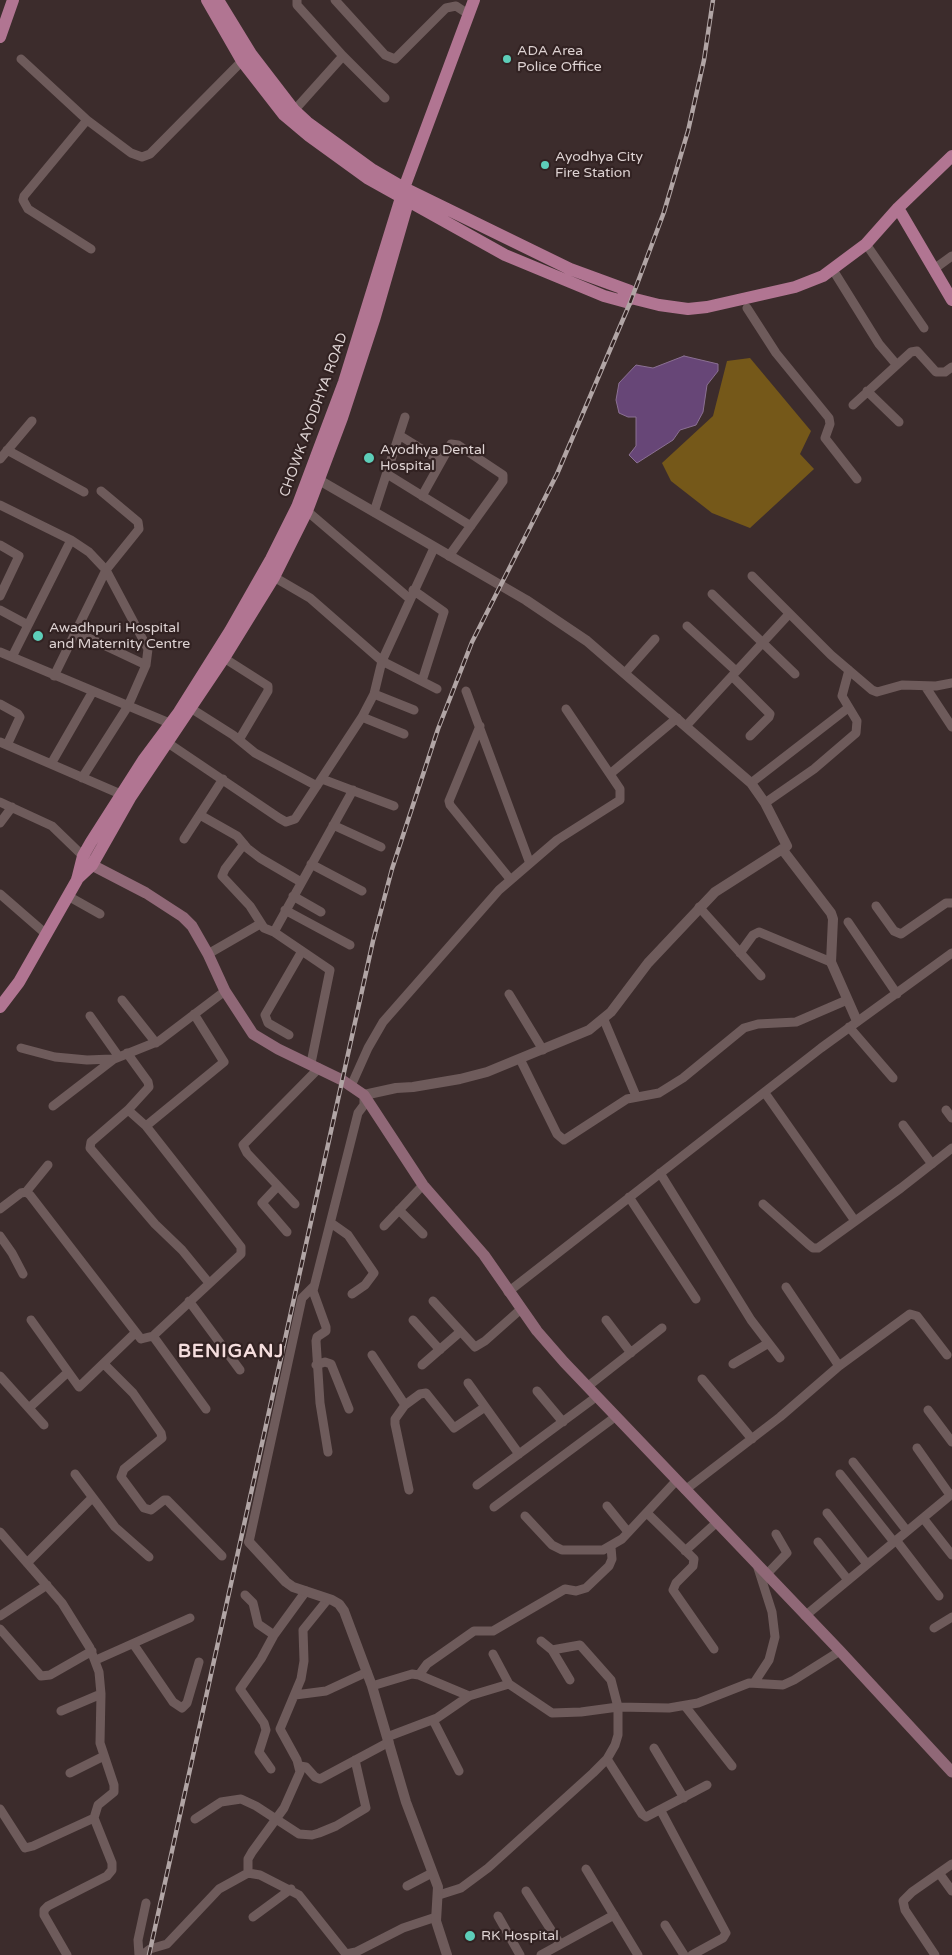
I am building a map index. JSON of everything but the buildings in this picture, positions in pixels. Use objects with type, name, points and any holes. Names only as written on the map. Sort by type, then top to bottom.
[{"type":"main road","points":[[0,37],[13,0]]},
{"type":"main road","points":[[207,0],[242,61],[291,114],[367,178],[406,195],[570,269],[630,291],[630,299],[626,302],[604,296],[505,255],[406,195]]},
{"type":"main road","points":[[212,0],[262,80],[286,109],[316,135],[348,159],[395,189],[518,254],[621,296],[659,305],[688,309],[741,301],[795,287],[823,275]]},
{"type":"main road","points":[[218,0],[291,114]]},
{"type":"main road","points":[[389,251],[423,141],[474,0]]},
{"type":"main road","points":[[423,141],[479,0]]},
{"type":"main road","points":[[823,275],[802,277],[778,288],[714,302],[685,302],[651,296],[647,307],[693,315],[747,308],[803,290],[866,244],[900,206],[952,156]]},
{"type":"main road","points":[[900,206],[952,300]]},
{"type":"main road","name":"CHOWK AYODHYA ROAD","points":[[227,654],[274,577],[307,511],[362,356],[389,251]]},
{"type":"main road","name":"CHOWK AYODHYA ROAD","points":[[175,725],[271,559],[297,508],[322,445],[389,251]]},
{"type":"main road","points":[[936,268],[952,288]]},
{"type":"main road","points":[[0,1007],[19,982],[125,796],[175,725],[192,709],[227,654]]},
{"type":"main road","points":[[125,796],[168,743],[175,725]]},
{"type":"main road","points":[[88,860],[173,909],[192,926],[208,954],[225,991],[253,1034],[278,1049],[352,1086],[364,1096],[423,1185],[484,1255],[537,1331],[596,1397],[762,1572],[840,1651],[952,1772]]},
{"type":"street","points":[[297,0],[298,5],[342,56],[385,98]]},
{"type":"street","points":[[335,0],[385,55],[395,59],[446,8],[456,6],[468,14]]},
{"type":"street","points":[[291,114],[342,56]]},
{"type":"street","points":[[21,59],[88,120],[131,153],[142,157],[150,154],[242,61]]},
{"type":"street","points":[[88,120],[24,196],[24,200],[28,209],[91,249]]},
{"type":"street","points":[[866,244],[924,328]]},
{"type":"street","points":[[936,268],[952,256]]},
{"type":"street","points":[[823,275],[896,364]]},
{"type":"street","points":[[747,308],[776,353],[829,418],[830,424],[825,438],[857,479]]},
{"type":"street","points":[[853,404],[896,364],[914,351],[920,354],[936,372],[945,372],[952,367]]},
{"type":"street","points":[[867,391],[899,422]]},
{"type":"street","points":[[374,512],[405,417]]},
{"type":"street","points":[[0,459],[32,421]]},
{"type":"street","points":[[399,434],[441,461]]},
{"type":"street","points":[[422,496],[448,447],[454,444],[503,474],[503,481],[449,556]]},
{"type":"street","points":[[8,450],[84,492]]},
{"type":"street","points":[[386,474],[471,526]]},
{"type":"street","points":[[319,480],[556,618],[587,641],[751,783],[787,846],[728,882],[699,908],[648,963],[604,1020],[589,1030],[520,1059],[460,1079],[396,1088],[364,1096],[364,1105],[358,1113],[314,1286],[314,1297],[326,1327],[326,1331],[317,1337],[316,1365],[328,1452]]},
{"type":"street","points":[[54,676],[106,570],[137,534],[139,525],[101,491]]},
{"type":"street","points":[[0,505],[70,540],[89,552],[106,570],[148,650],[146,665],[128,706],[82,778]]},
{"type":"street","points":[[307,511],[412,595],[444,612],[422,681]]},
{"type":"street","points":[[12,657],[70,540]]},
{"type":"street","points":[[0,545],[19,556],[0,596]]},
{"type":"street","points":[[168,743],[286,822],[295,819],[362,717],[374,694],[382,661],[434,548]]},
{"type":"street","points":[[752,576],[849,670],[877,692],[902,685],[925,686],[952,683]]},
{"type":"street","points":[[274,577],[310,598],[382,661],[437,689]]},
{"type":"street","points":[[712,594],[795,674]]},
{"type":"street","points":[[0,610],[28,625]]},
{"type":"street","points":[[686,726],[790,614]]},
{"type":"street","points":[[687,626],[734,673],[770,714],[750,736]]},
{"type":"street","points":[[76,632],[146,665]]},
{"type":"street","points":[[625,673],[655,639]]},
{"type":"street","points":[[0,652],[175,725]]},
{"type":"street","points":[[227,654],[268,686],[268,691],[239,740]]},
{"type":"street","points":[[764,803],[852,738],[856,733],[857,721],[842,696],[849,670]]},
{"type":"street","points":[[925,686],[952,727]]},
{"type":"street","points":[[51,764],[92,691]]},
{"type":"street","points":[[466,691],[529,862]]},
{"type":"street","points":[[374,694],[414,710]]},
{"type":"street","points":[[0,704],[20,717],[4,744],[125,796]]},
{"type":"street","points":[[751,783],[848,708]]},
{"type":"street","points":[[192,709],[239,740],[254,753],[320,782],[353,790],[394,806]]},
{"type":"street","points":[[352,1086],[368,1048],[383,1022],[510,878],[557,840],[616,804],[622,796],[610,774],[566,709]]},
{"type":"street","points":[[362,717],[404,734]]},
{"type":"street","points":[[610,774],[677,718]]},
{"type":"street","points":[[480,726],[449,801],[450,806],[510,878]]},
{"type":"street","points":[[184,839],[223,779]]},
{"type":"street","points":[[274,932],[353,790]]},
{"type":"street","points":[[0,802],[52,826],[88,860]]},
{"type":"street","points":[[0,823],[12,807]]},
{"type":"street","points":[[200,815],[237,836],[260,858],[301,882]]},
{"type":"street","points":[[333,825],[381,847]]},
{"type":"street","points":[[244,844],[224,869],[222,876],[250,906],[260,924],[269,932],[274,932],[330,970],[315,1066],[243,1145],[247,1153],[295,1204]]},
{"type":"street","points":[[782,849],[831,913],[833,919],[831,962],[847,1000],[853,1024],[893,1078]]},
{"type":"street","points":[[311,864],[362,891]]},
{"type":"street","points":[[0,894],[48,929]]},
{"type":"street","points":[[68,896],[100,914]]},
{"type":"street","points":[[293,896],[321,912]]},
{"type":"street","points":[[876,906],[894,931],[901,934],[946,904],[952,903]]},
{"type":"street","points":[[699,908],[761,976]]},
{"type":"street","points":[[286,910],[350,945]]},
{"type":"street","points":[[848,922],[896,994]]},
{"type":"street","points":[[208,954],[260,924]]},
{"type":"street","points":[[740,953],[753,935],[759,932],[831,962]]},
{"type":"street","points":[[289,1034],[268,1023],[265,1014],[302,951]]},
{"type":"street","points":[[508,1292],[853,1024],[952,953]]},
{"type":"street","points":[[53,1106],[120,1056],[156,1043],[225,991]]},
{"type":"street","points":[[509,994],[543,1050]]},
{"type":"street","points":[[122,1000],[156,1043]]},
{"type":"street","points":[[520,1059],[557,1134],[564,1140],[636,1096],[650,1096],[667,1088],[749,1026],[796,1022],[847,1000]]},
{"type":"street","points":[[146,1126],[224,1062],[194,1014]]},
{"type":"street","points":[[90,1016],[120,1056],[148,1082],[149,1087],[128,1110],[91,1142],[90,1148],[155,1224],[182,1250],[209,1283]]},
{"type":"street","points":[[604,1020],[636,1096]]},
{"type":"street","points":[[21,1048],[64,1058],[120,1056]]},
{"type":"street","points":[[765,1093],[855,1221]]},
{"type":"street","points":[[26,1192],[53,1223],[141,1340],[153,1336],[243,1251],[146,1126],[128,1110]]},
{"type":"street","points":[[946,1110],[952,1118]]},
{"type":"street","points":[[903,1125],[932,1164]]},
{"type":"street","points":[[764,1204],[813,1248],[818,1248],[952,1148]]},
{"type":"street","points":[[0,1209],[26,1192],[48,1166]]},
{"type":"street","points":[[660,1173],[767,1344],[780,1358]]},
{"type":"street","points":[[384,1226],[423,1185]]},
{"type":"street","points":[[278,1186],[262,1203],[287,1232]]},
{"type":"street","points":[[628,1197],[696,1299]]},
{"type":"street","points":[[399,1210],[422,1234]]},
{"type":"street","points":[[331,1223],[348,1235],[374,1273],[365,1285],[352,1294]]},
{"type":"street","points":[[0,1236],[12,1252],[23,1274]]},
{"type":"street","points":[[314,1286],[302,1298],[249,1542],[286,1582],[328,1598],[340,1604],[344,1611],[372,1686],[406,1802],[432,1873],[438,1895],[436,1917],[448,1955]]},
{"type":"street","points":[[786,1287],[839,1366]]},
{"type":"street","points":[[189,1301],[240,1370]]},
{"type":"street","points":[[433,1301],[471,1345],[478,1346],[521,1309]]},
{"type":"street","points":[[684,1490],[752,1439],[839,1366],[910,1314],[914,1314],[947,1355]]},
{"type":"street","points":[[31,1320],[67,1373],[79,1387],[135,1333]]},
{"type":"street","points":[[413,1320],[440,1350]]},
{"type":"street","points":[[606,1320],[631,1353]]},
{"type":"street","points":[[587,1387],[662,1328]]},
{"type":"street","points":[[422,1365],[460,1332]]},
{"type":"street","points":[[153,1336],[206,1409]]},
{"type":"street","points":[[733,1364],[767,1344]]},
{"type":"street","points":[[372,1356],[405,1405]]},
{"type":"street","points":[[316,1365],[325,1362],[331,1364],[349,1409]]},
{"type":"street","points":[[104,1364],[133,1393],[161,1433],[162,1438],[124,1469],[121,1476],[144,1508],[151,1510],[164,1500],[167,1500],[222,1556]]},
{"type":"street","points":[[29,1408],[67,1373]]},
{"type":"street","points":[[0,1376],[44,1425]]},
{"type":"street","points":[[702,1379],[752,1439]]},
{"type":"street","points":[[468,1383],[519,1454]]},
{"type":"street","points":[[537,1392],[562,1422]]},
{"type":"street","points":[[409,1490],[395,1424],[395,1419],[405,1405],[420,1394],[426,1393],[454,1428],[486,1407]]},
{"type":"street","points":[[477,1485],[596,1397]]},
{"type":"street","points":[[928,1410],[952,1442]]},
{"type":"street","points":[[494,1506],[615,1417]]},
{"type":"street","points":[[805,1616],[951,1494],[917,1448]]},
{"type":"street","points":[[853,1462],[907,1531]]},
{"type":"street","points":[[75,1474],[115,1527],[149,1557]]},
{"type":"street","points":[[840,1474],[939,1596]]},
{"type":"street","points":[[525,1516],[552,1545],[562,1550],[591,1552],[611,1547],[647,1513],[676,1480]]},
{"type":"street","points":[[27,1563],[92,1498]]},
{"type":"street","points":[[607,1506],[628,1532]]},
{"type":"street","points":[[647,1513],[686,1551],[695,1563],[673,1587],[673,1590],[714,1649]]},
{"type":"street","points":[[827,1513],[867,1564]]},
{"type":"street","points":[[923,1518],[952,1555]]},
{"type":"street","points":[[686,1551],[716,1523]]},
{"type":"street","points":[[0,1532],[62,1603],[96,1660],[101,1694],[99,1734],[114,1785],[114,1792],[98,1804],[94,1818],[112,1864],[112,1870],[107,1876],[48,1906],[44,1910],[44,1915],[67,1955]]},
{"type":"street","points":[[754,1683],[769,1660],[775,1637],[772,1612],[762,1572],[787,1553],[776,1534]]},
{"type":"street","points":[[818,1542],[848,1580]]},
{"type":"street","points":[[419,1675],[427,1664],[474,1631],[493,1631],[565,1589],[576,1591],[586,1588],[609,1566],[612,1559],[611,1547]]},
{"type":"street","points":[[0,1616],[47,1586]]},
{"type":"street","points":[[271,1769],[258,1752],[265,1735],[264,1723],[240,1689],[261,1659],[274,1635],[306,1591]]},
{"type":"street","points":[[245,1595],[253,1603],[258,1624],[274,1635]]},
{"type":"street","points":[[248,1873],[248,1859],[289,1798],[300,1772],[300,1766],[280,1729],[295,1695],[303,1667],[303,1630],[328,1598]]},
{"type":"street","points":[[96,1660],[134,1645],[190,1618]]},
{"type":"street","points":[[934,1628],[952,1618]]},
{"type":"street","points":[[0,1629],[41,1676],[50,1674],[92,1651]]},
{"type":"street","points":[[541,1641],[552,1650],[570,1680]]},
{"type":"street","points":[[438,1895],[461,1888],[488,1868],[607,1758],[618,1735],[618,1707],[611,1680],[583,1647],[577,1644],[552,1650]]},
{"type":"street","points":[[134,1645],[173,1702],[182,1708],[187,1703],[199,1662]]},
{"type":"street","points":[[493,1654],[509,1684],[552,1713],[581,1712],[618,1707],[685,1706],[698,1703],[740,1686],[754,1683],[783,1685],[840,1651]]},
{"type":"street","points":[[295,1695],[326,1692],[367,1672]]},
{"type":"street","points":[[372,1686],[412,1674],[419,1675],[468,1696],[474,1696],[494,1687],[509,1684]]},
{"type":"street","points":[[61,1712],[101,1694]]},
{"type":"street","points":[[300,1766],[306,1767],[315,1777],[320,1779],[388,1740],[433,1720],[468,1696]]},
{"type":"street","points":[[685,1706],[732,1766]]},
{"type":"street","points":[[433,1720],[459,1771]]},
{"type":"street","points":[[654,1748],[684,1798]]},
{"type":"street","points":[[70,1773],[104,1756]]},
{"type":"street","points":[[607,1758],[642,1814],[646,1817],[661,1811],[707,1785]]},
{"type":"street","points":[[195,1819],[222,1802],[240,1799],[249,1802],[299,1834],[312,1835],[336,1826],[363,1811],[367,1806],[355,1760]]},
{"type":"street","points":[[0,1809],[25,1848],[94,1818]]},
{"type":"street","points":[[661,1811],[726,1934],[723,1938],[692,1955]]},
{"type":"street","points":[[935,1955],[903,1906],[906,1897],[952,1864]]},
{"type":"street","points":[[586,1869],[638,1955]]},
{"type":"street","points":[[146,1903],[138,1940],[140,1955],[167,1944],[219,1889],[248,1873],[260,1874],[291,1889],[307,1902],[346,1954],[356,1952],[403,1928],[436,1917]]},
{"type":"street","points":[[406,1886],[432,1873]]},
{"type":"street","points":[[939,1873],[952,1891]]},
{"type":"street","points":[[253,1917],[291,1889]]},
{"type":"street","points":[[526,1891],[560,1944]]},
{"type":"street","points":[[541,1955],[614,1915]]},
{"type":"street","points":[[498,1916],[520,1955]]},
{"type":"street","points":[[665,1925],[684,1955]]},
{"type":"street","points":[[369,1945],[373,1955]]},
{"type":"shaded area","points":[[684,356],[718,364],[718,371],[707,385],[703,412],[696,425],[680,430],[673,440],[637,463],[629,455],[636,446],[636,417],[628,417],[619,413],[616,400],[619,383],[636,365],[653,368]]},
{"type":"shaded area","points":[[750,358],[811,431],[800,454],[814,469],[750,528],[712,513],[671,481],[662,463],[713,416],[727,361]]},
{"type":"railway","points":[[149,1955],[373,941],[392,869],[438,729],[472,642],[557,474],[630,303],[664,212],[688,131],[704,60],[713,0]]},
{"type":"place","name":"ADA Area Police Office","points":[[507,59]]},
{"type":"place","name":"Ayodhya City Fire Station","points":[[545,165]]},
{"type":"place","name":"Ayodhya Dental Hospital","points":[[369,458]]},
{"type":"place","name":"Awadhpuri Hospital and Maternity Centre","points":[[38,636]]},
{"type":"place","name":"RK Hospital","points":[[470,1936]]},
{"type":"district","name":"BENIGANJ","points":[[231,1352]]}]
